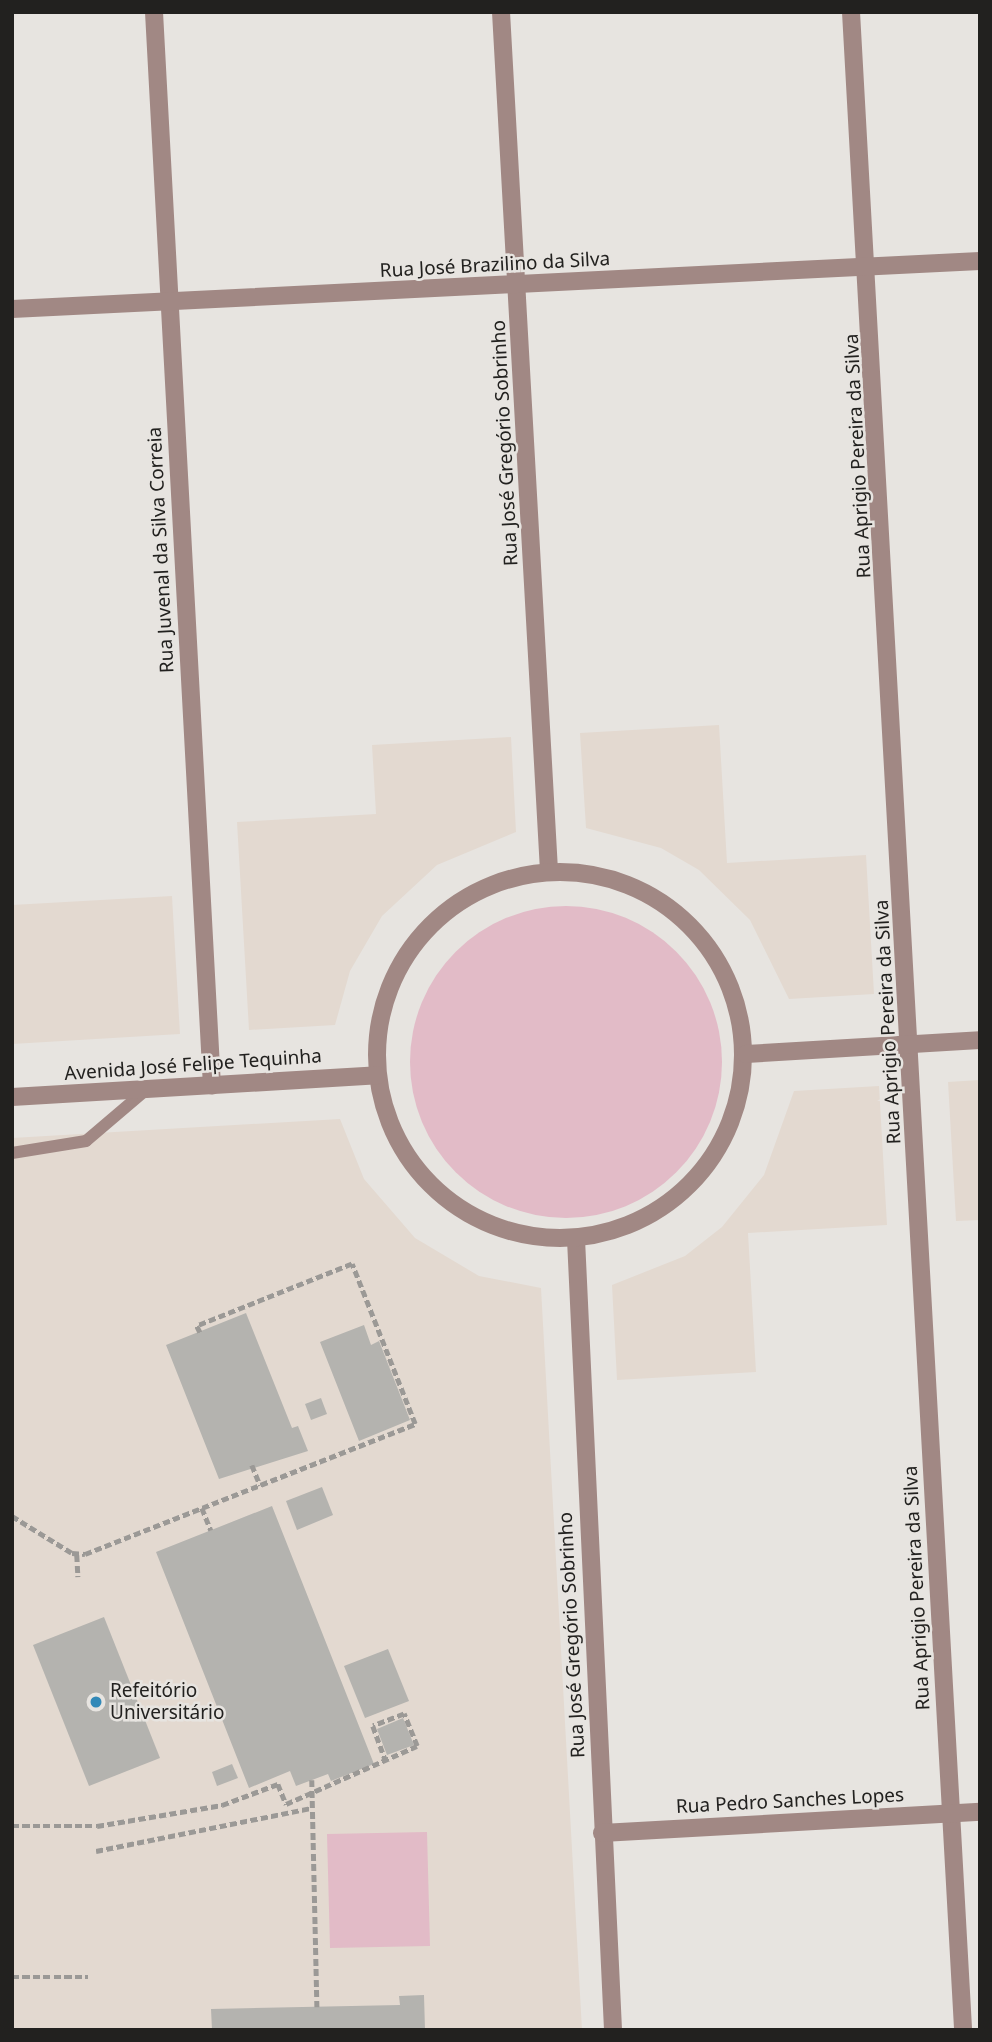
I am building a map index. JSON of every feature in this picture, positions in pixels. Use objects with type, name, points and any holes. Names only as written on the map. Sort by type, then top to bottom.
[{"type":"street","name":"Rua Juvenal da Silva Correia","points":[[153,12],[212,1085]]},
{"type":"street","name":"Rua José Gregório Sobrinho","points":[[501,12],[549,871]]},
{"type":"street","name":"Rua Aprigio Pereira da Silva","points":[[851,12],[869,268],[963,2030]]},
{"type":"street","name":"Rua José Brazilino da Silva","points":[[12,309],[980,261]]},
{"type":"street","points":[[549,871],[602,875],[657,898],[703,938],[733,990],[746,1054],[740,1098],[722,1144],[694,1184],[656,1214],[611,1233],[576,1239],[509,1233],[460,1210],[419,1174],[391,1127],[377,1075],[378,1027],[391,979],[417,938],[452,905],[495,882],[549,871]]},
{"type":"street","points":[[746,1054],[980,1040]]},
{"type":"street","name":"Avenida José Felipe Tequinha","points":[[12,1097],[377,1075]]},
{"type":"street","name":"Rua José Gregório Sobrinho","points":[[576,1239],[613,2030]]},
{"type":"street","name":"Rua Pedro Sanches Lopes","points":[[602,1833],[980,1812]]},
{"type":"lane","points":[[12,1153],[86,1141],[145,1090]]},
{"type":"path","points":[[77,1555],[415,1424],[352,1264],[197,1326],[200,1332]]},
{"type":"path","points":[[252,1465],[260,1485]]},
{"type":"path","points":[[202,1508],[211,1530]]},
{"type":"path","points":[[12,1516],[77,1555]]},
{"type":"path","points":[[77,1555],[78,1577]]},
{"type":"path","points":[[385,1710],[388,1720]]},
{"type":"path","points":[[279,1814],[286,1804],[383,1766],[385,1759],[373,1726],[404,1714],[417,1746],[385,1759]]},
{"type":"path","points":[[312,1780],[317,2007]]},
{"type":"path","points":[[12,1826],[97,1826],[222,1805],[278,1784],[286,1804]]},
{"type":"path","points":[[96,1851],[312,1808]]},
{"type":"path","points":[[12,1978],[88,1977]]},
{"type":"shaded area","points":[[719,725],[727,863],[866,855],[874,994],[789,999],[750,920],[699,870],[661,848],[586,828],[580,733]]},
{"type":"shaded area","points":[[511,737],[516,832],[437,865],[382,916],[350,971],[335,1025],[249,1030],[237,822],[376,814],[372,745]]},
{"type":"shaded area","points":[[172,896],[180,1034],[12,1044],[12,905]]},
{"type":"shaded area","points":[[566,906],[596,909],[626,918],[653,933],[676,952],[695,975],[710,1002],[719,1032],[722,1062],[719,1092],[710,1122],[695,1149],[676,1172],[653,1191],[626,1206],[596,1215],[566,1218],[536,1215],[506,1206],[479,1191],[456,1172],[437,1149],[422,1122],[413,1092],[410,1062],[413,1032],[422,1002],[437,975],[456,952],[479,933],[506,918],[536,909]]},
{"type":"shaded area","points":[[980,1080],[980,1220],[956,1221],[948,1082]]},
{"type":"shaded area","points":[[879,1086],[887,1225],[748,1233],[756,1372],[617,1380],[612,1285],[685,1256],[722,1227],[764,1175],[794,1091]]},
{"type":"shaded area","points":[[340,1119],[364,1179],[415,1238],[479,1276],[541,1288],[582,2030],[12,2030],[12,1138]]},
{"type":"shaded area","points":[[427,1832],[430,1946],[330,1948],[327,1834]]},
{"type":"building","points":[[246,1313],[292,1428],[298,1426],[308,1451],[219,1479],[166,1345]]},
{"type":"building","points":[[364,1325],[371,1345],[379,1341],[410,1420],[359,1441],[320,1342]]},
{"type":"building","points":[[321,1398],[327,1414],[311,1420],[305,1404]]},
{"type":"building","points":[[322,1487],[333,1515],[297,1530],[286,1501]]},
{"type":"building","points":[[272,1506],[374,1764],[331,1781],[328,1774],[296,1786],[290,1771],[249,1788],[156,1552]]},
{"type":"building","name":"Refeitório Universitário","points":[[104,1617],[160,1758],[89,1786],[33,1645]]},
{"type":"building","points":[[388,1649],[409,1701],[365,1718],[344,1666]]},
{"type":"building","points":[[403,1718],[414,1745],[387,1755],[377,1729]]},
{"type":"building","points":[[232,1764],[238,1778],[217,1786],[212,1772]]},
{"type":"building","points":[[424,1995],[425,2030],[212,2030],[211,2009],[400,2005],[399,1996]]},
{"type":"place","name":"Refeitório Universitário","points":[[96,1702]]}]
